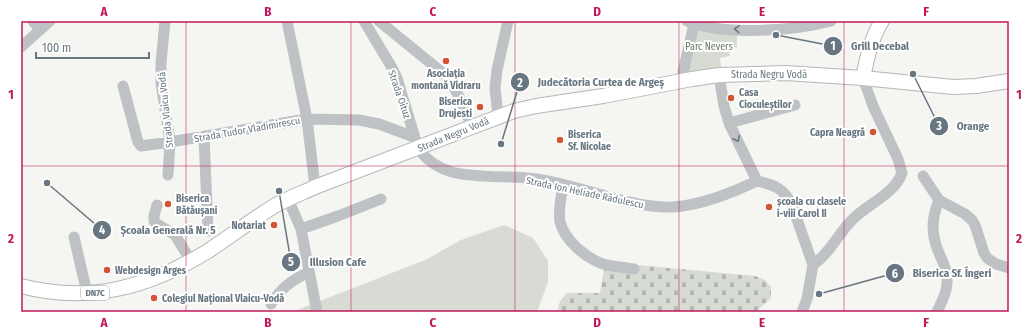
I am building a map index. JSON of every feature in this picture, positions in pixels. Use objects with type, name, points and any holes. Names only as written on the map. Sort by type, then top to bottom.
[{"type":"main road","points":[[863,78],[874,35],[882,21]]},
{"type":"main road","name":"Strada Negru Vodă","points":[[21,286],[57,293],[87,293],[121,289],[150,281],[191,261],[288,199],[416,142],[472,127],[498,116],[536,106],[603,96],[719,75],[785,73],[953,86],[976,86],[1009,81]]},
{"type":"street","points":[[33,21],[40,30]]},
{"type":"street","points":[[21,47],[50,21]]},
{"type":"street","name":"Strada Vlaicu Vodă","points":[[165,21],[161,63],[161,83],[170,142],[168,175]]},
{"type":"street","points":[[287,21],[307,119],[315,187]]},
{"type":"street","points":[[379,21],[444,74],[453,84],[472,127]]},
{"type":"street","points":[[498,116],[495,88],[497,70],[508,21]]},
{"type":"street","points":[[681,81],[691,22],[731,29],[763,25],[805,24],[831,21]]},
{"type":"street","name":"Strada Oituz","points":[[368,23],[397,78],[416,142]]},
{"type":"street","points":[[719,75],[724,106],[729,123],[757,181],[777,187],[788,197],[792,205],[813,265],[802,312]]},
{"type":"street","points":[[813,265],[828,252],[852,219],[886,193],[898,181],[902,173],[898,159],[873,106],[863,78]]},
{"type":"street","name":"Strada Tudor Vladimirescu","points":[[123,86],[140,144],[142,146],[307,119],[359,120],[379,124],[416,142]]},
{"type":"street","points":[[729,123],[795,104]]},
{"type":"street","points":[[204,136],[208,232]]},
{"type":"street","name":"Strada Ion Heliade Rădulescu","points":[[416,142],[423,156],[440,168],[452,172],[537,179],[634,203],[655,206],[672,207],[693,204],[711,199],[757,181]]},
{"type":"street","points":[[923,176],[939,200],[965,214],[976,225],[986,258],[996,264],[1009,268]]},
{"type":"street","points":[[563,186],[560,222],[564,232],[569,238],[586,255],[596,261],[608,265],[634,269]]},
{"type":"street","points":[[288,199],[301,229],[317,312]]},
{"type":"street","points":[[301,229],[381,199]]},
{"type":"street","points":[[938,312],[947,285],[944,263],[936,246],[933,230],[935,209],[939,200]]},
{"type":"street","points":[[157,205],[154,221],[175,235],[191,261]]},
{"type":"street","points":[[74,237],[87,293]]},
{"type":"street","points":[[271,304],[288,283],[309,272]]},
{"type":"green space","name":"Parc Nevers","points":[[696,26],[737,32],[737,47],[729,49],[730,56],[720,58],[721,67],[688,72]]},
{"type":"green space","points":[[504,225],[533,238],[548,261],[548,282],[537,312],[292,312],[425,260],[461,240]]},
{"type":"green space","points":[[637,265],[755,276],[765,280],[771,287],[771,298],[756,312],[557,312],[560,301],[567,293],[600,293],[604,269]]},
{"type":"place","name":"Grill Decebal","points":[[776,35]]},
{"type":"place","name":"Asociația montană Vidraru","points":[[446,61]]},
{"type":"place","name":"Orange","points":[[913,74]]},
{"type":"place","name":"Casa Cioculeștilor","points":[[731,98]]},
{"type":"place","name":"Biserica Drujesti","points":[[480,107]]},
{"type":"place","name":"Capra Neagră","points":[[873,132]]},
{"type":"place","name":"Biserica Sf. Nicolae","points":[[560,140]]},
{"type":"place","name":"Judecătoria Curtea de Argeș","points":[[501,144]]},
{"type":"place","name":"Școala Generală Nr. 5","points":[[47,183]]},
{"type":"place","name":"Illusion Cafe","points":[[279,191]]},
{"type":"place","name":"Biserica Bătăușani","points":[[168,204]]},
{"type":"place","name":"școala cu clasele i-viii Carol II","points":[[769,207]]},
{"type":"place","name":"Notariat","points":[[274,225]]},
{"type":"place","name":"Webdesign Arges","points":[[107,270]]},
{"type":"place","name":"Biserica Sf. Îngeri","points":[[819,294]]},
{"type":"place","name":"Colegiul Național Vlaicu-Vodă","points":[[154,298]]}]
